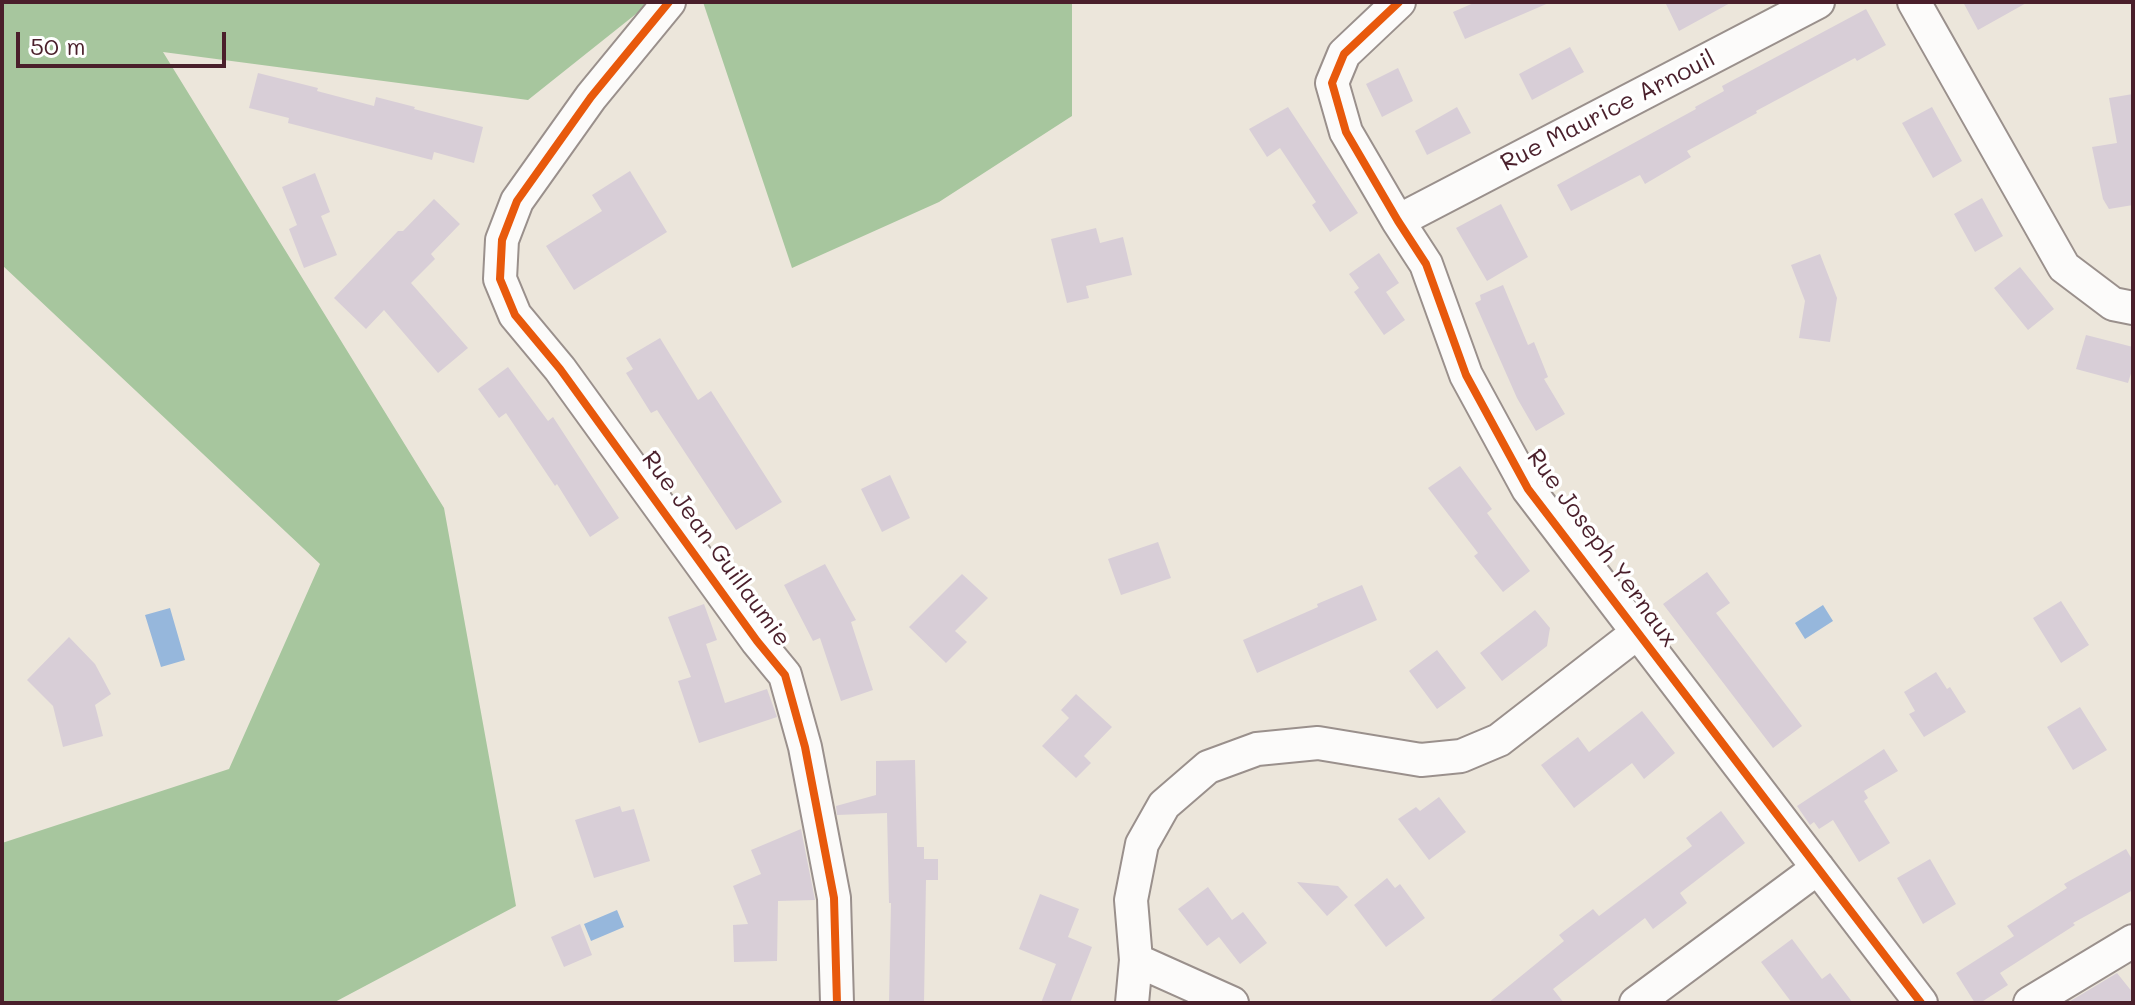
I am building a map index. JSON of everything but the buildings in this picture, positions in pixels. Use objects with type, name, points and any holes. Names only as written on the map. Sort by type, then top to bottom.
[{"type":"street","name":"Rue Jean Guillaumie","points":[[669,2],[591,97],[517,201],[502,240],[500,279],[515,315],[560,369],[757,641],[785,675],[805,747],[834,898],[837,1003]]},
{"type":"street","name":"Rue Joseph Yernaux","points":[[1399,2],[1344,54],[1332,83],[1346,132],[1426,264],[1466,375],[1528,489],[1921,1003]]},
{"type":"street","name":"Rue Maurice Arnouil","points":[[1398,221],[1818,2]]},
{"type":"street","points":[[1914,2],[2064,267],[2113,304],[2133,308]]},
{"type":"street","points":[[1132,1003],[1136,960],[1131,900],[1142,844],[1164,805],[1208,767],[1257,749],[1318,743],[1421,760],[1461,756],[1499,740],[1637,633]]},
{"type":"street","points":[[1636,1003],[1818,868]]},
{"type":"street","points":[[2030,1003],[2133,941]]},
{"type":"street","points":[[1136,960],[1232,1003]]},
{"type":"green space","points":[[2,2],[651,2],[528,100],[163,52],[444,508],[516,906],[333,1003],[2,1003],[2,843],[229,769],[320,564],[2,265]]},
{"type":"green space","points":[[703,2],[1072,2],[1072,116],[939,202],[792,268]]},
{"type":"water","points":[[1823,605],[1833,621],[1805,639],[1795,623]]},
{"type":"water","points":[[170,608],[185,660],[161,667],[145,615]]},
{"type":"water","points":[[617,910],[624,927],[591,941],[584,924]]},
{"type":"cycle path","points":[[669,2],[591,97],[517,201],[502,240],[500,279],[515,315],[560,369],[757,641],[785,675],[805,747],[834,898],[837,1003]]},
{"type":"cycle path","points":[[1399,2],[1344,54],[1332,83],[1346,132],[1426,264],[1466,375],[1528,489],[1921,1003]]}]
